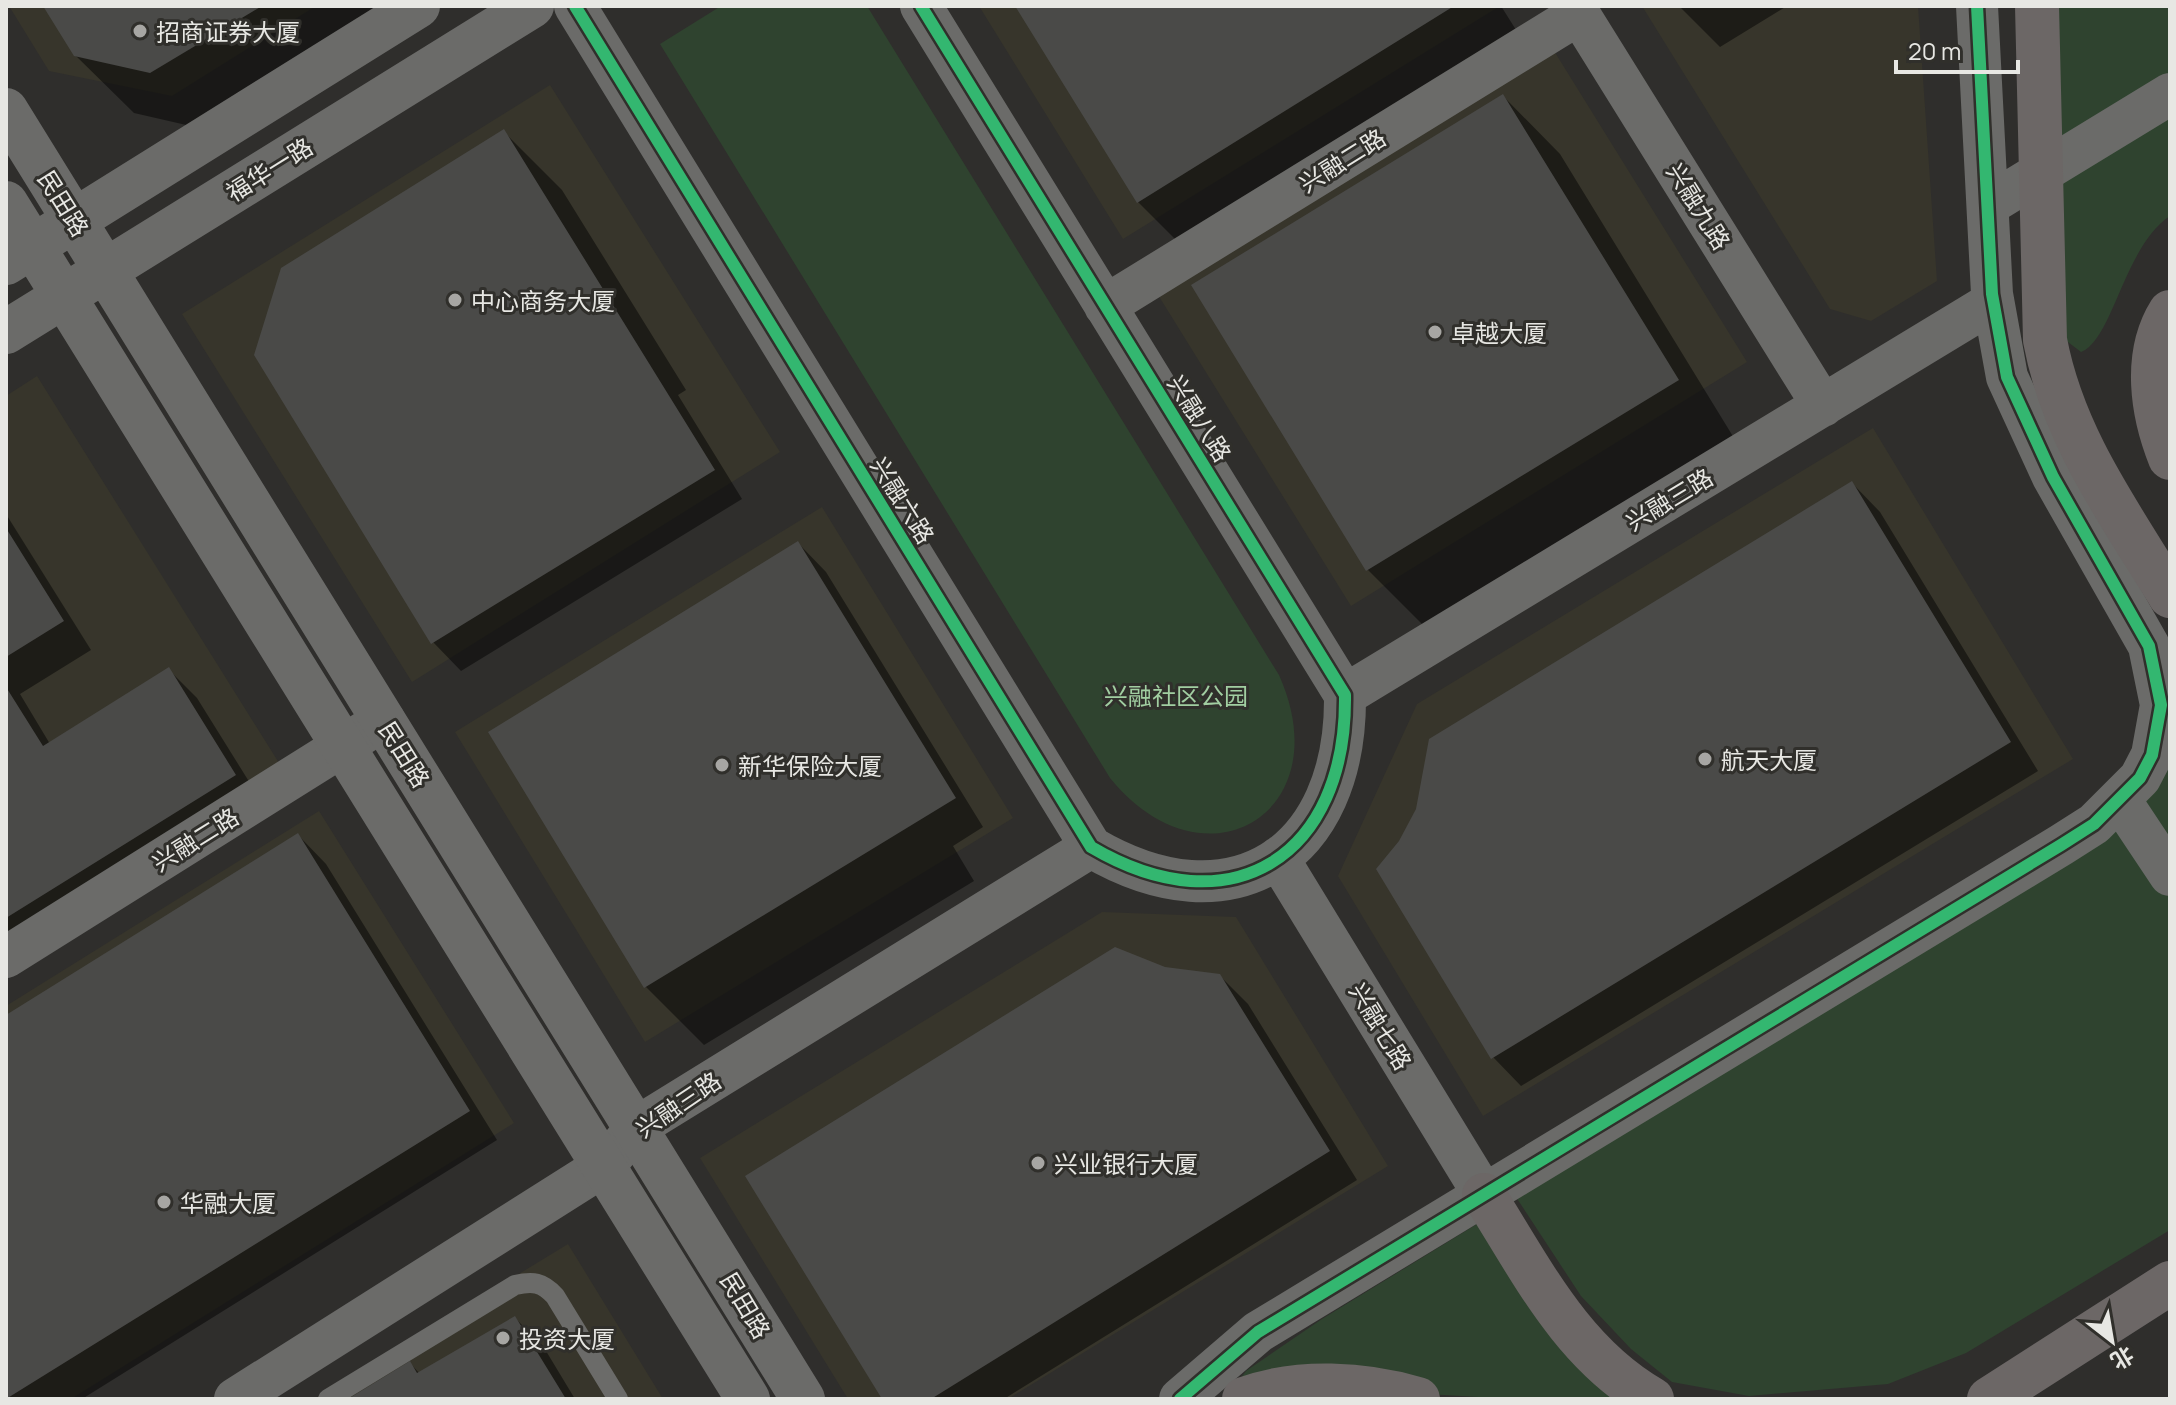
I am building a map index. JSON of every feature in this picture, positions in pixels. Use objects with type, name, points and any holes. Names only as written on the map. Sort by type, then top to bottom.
[{"type":"main road","points":[[2037,6],[2045,340],[2052,377],[2060,404],[2090,466],[2170,596]]},
{"type":"main road","points":[[2170,312],[2162,324],[2152,374],[2157,424],[2170,458]]},
{"type":"main road","points":[[1484,1195],[1580,1342],[1620,1379],[1652,1399]]},
{"type":"main road","points":[[1989,1399],[2170,1283]]},
{"type":"main road","points":[[1244,1399],[1293,1389],[1338,1385],[1385,1389],[1418,1399]]},
{"type":"street","points":[[19,255],[418,6]]},
{"type":"street","name":"福华一路","points":[[6,332],[532,6]]},
{"type":"street","name":"兴融六路","points":[[575,6],[1091,847]]},
{"type":"street","name":"兴融八路","points":[[921,6],[1345,695]]},
{"type":"street","points":[[1180,1399],[1258,1332],[2061,845],[2120,800],[2152,755],[2159,732],[2158,678],[2134,617],[2053,477],[2007,377],[1993,302],[1977,6]]},
{"type":"street","name":"兴融二路","points":[[1105,306],[1576,10]]},
{"type":"street","name":"兴融九路","points":[[1576,10],[1823,406]]},
{"type":"street","points":[[1988,205],[2170,94]]},
{"type":"street","name":"民田路","points":[[6,110],[803,1399]]},
{"type":"street","name":"民田路","points":[[6,203],[19,255],[64,296],[748,1399]]},
{"type":"street","name":"兴融三路","points":[[1345,695],[1993,302]]},
{"type":"street","points":[[1091,847],[1143,873],[1196,883],[1248,873],[1278,858],[1301,839],[1321,813],[1333,787],[1343,749],[1345,695]]},
{"type":"street","name":"兴融二路","points":[[6,957],[384,720]]},
{"type":"street","points":[[2120,800],[2170,875]]},
{"type":"street","name":"兴融三路","points":[[235,1399],[605,1165],[637,1127],[1091,847]]},
{"type":"street","name":"兴融七路","points":[[1278,858],[1484,1195]]},
{"type":"lane","points":[[328,1399],[515,1285],[530,1281],[544,1285],[555,1296],[618,1399]]},
{"type":"shaded area","points":[[9,6],[316,6],[172,96],[49,71]]},
{"type":"shaded area","points":[[979,6],[1500,6],[1123,239]]},
{"type":"shaded area","points":[[1642,6],[1918,6],[1937,281],[1871,321],[1830,309]]},
{"type":"shaded area","name":"卓越大厦","points":[[1551,46],[1747,362],[1351,606],[1155,290]]},
{"type":"shaded area","points":[[550,85],[780,452],[412,682],[182,314]]},
{"type":"shaded area","points":[[37,376],[279,763],[6,934],[6,396]]},
{"type":"shaded area","name":"航天大厦","points":[[1873,428],[2073,759],[1483,1116],[1338,876],[1417,704]]},
{"type":"shaded area","name":"新华保险大厦","points":[[822,507],[1013,818],[645,1042],[455,732]]},
{"type":"shaded area","name":"华融大厦","points":[[319,811],[514,1123],[71,1399],[6,1399],[6,1006]]},
{"type":"shaded area","name":"兴业银行大厦","points":[[1102,912],[1236,917],[1388,1166],[1008,1399],[848,1399],[700,1158]]},
{"type":"shaded area","points":[[568,1244],[663,1399],[314,1399]]},
{"type":"green space","name":"兴融社区公园","points":[[721,6],[867,6],[1279,675],[1293,724],[1292,766],[1278,799],[1253,822],[1221,833],[1185,830],[1147,813],[1110,778],[660,44]]},
{"type":"green space","points":[[2044,6],[2170,6],[2170,216],[2154,230],[2141,248],[2102,330],[2092,344],[2081,352],[2060,336]]},
{"type":"green space","points":[[2170,744],[2170,1230],[1966,1353],[1888,1384],[1749,1396],[1672,1382],[1631,1349],[1581,1296],[1516,1197],[2084,841]]},
{"type":"green space","points":[[1477,1224],[1615,1399],[1513,1399],[1237,1383],[1246,1371],[1322,1319]]},
{"type":"building","name":"招商证券大厦","points":[[43,6],[262,6],[150,73],[74,56]]},
{"type":"building","points":[[1015,6],[1454,6],[1137,203]]},
{"type":"building","name":"卓越大厦","points":[[1503,94],[1679,380],[1366,571],[1191,285]]},
{"type":"building","points":[[504,129],[715,470],[431,644],[254,355],[281,268]]},
{"type":"building","name":"航天大厦","points":[[1852,481],[2011,742],[1491,1059],[1376,869],[1399,841],[1416,809],[1429,739]]},
{"type":"building","points":[[6,528],[64,621],[6,657]]},
{"type":"building","name":"新华保险大厦","points":[[798,541],[956,798],[644,988],[488,732]]},
{"type":"building","points":[[169,667],[236,775],[6,918],[6,687],[43,746]]},
{"type":"building","name":"华融大厦","points":[[298,833],[470,1111],[6,1399],[6,1015]]},
{"type":"building","name":"兴业银行大厦","points":[[1115,947],[1165,967],[1220,974],[1330,1151],[931,1399],[882,1399],[745,1176]]},
{"type":"building","name":"投资大厦","points":[[515,1316],[566,1399],[348,1399],[410,1361],[417,1373]]},
{"type":"cycle path","points":[[575,6],[1091,847],[1142,871],[1190,881],[1234,878],[1272,862],[1303,836],[1326,798],[1340,751],[1345,695],[921,6]]},
{"type":"cycle path","points":[[1180,1399],[1258,1332],[2061,845],[2094,824],[2140,778],[2152,755],[2161,705],[2149,646],[2053,477],[2007,377],[1992,294],[1977,6]]},
{"type":"place","name":"招商证券大厦","points":[[140,31]]},
{"type":"place","name":"中心商务大厦","points":[[455,300]]},
{"type":"place","name":"卓越大厦","points":[[1435,332]]},
{"type":"place","name":"航天大厦","points":[[1705,759]]},
{"type":"place","name":"新华保险大厦","points":[[722,765]]},
{"type":"place","name":"兴业银行大厦","points":[[1038,1163]]},
{"type":"place","name":"华融大厦","points":[[164,1202]]},
{"type":"place","name":"投资大厦","points":[[503,1338]]}]
